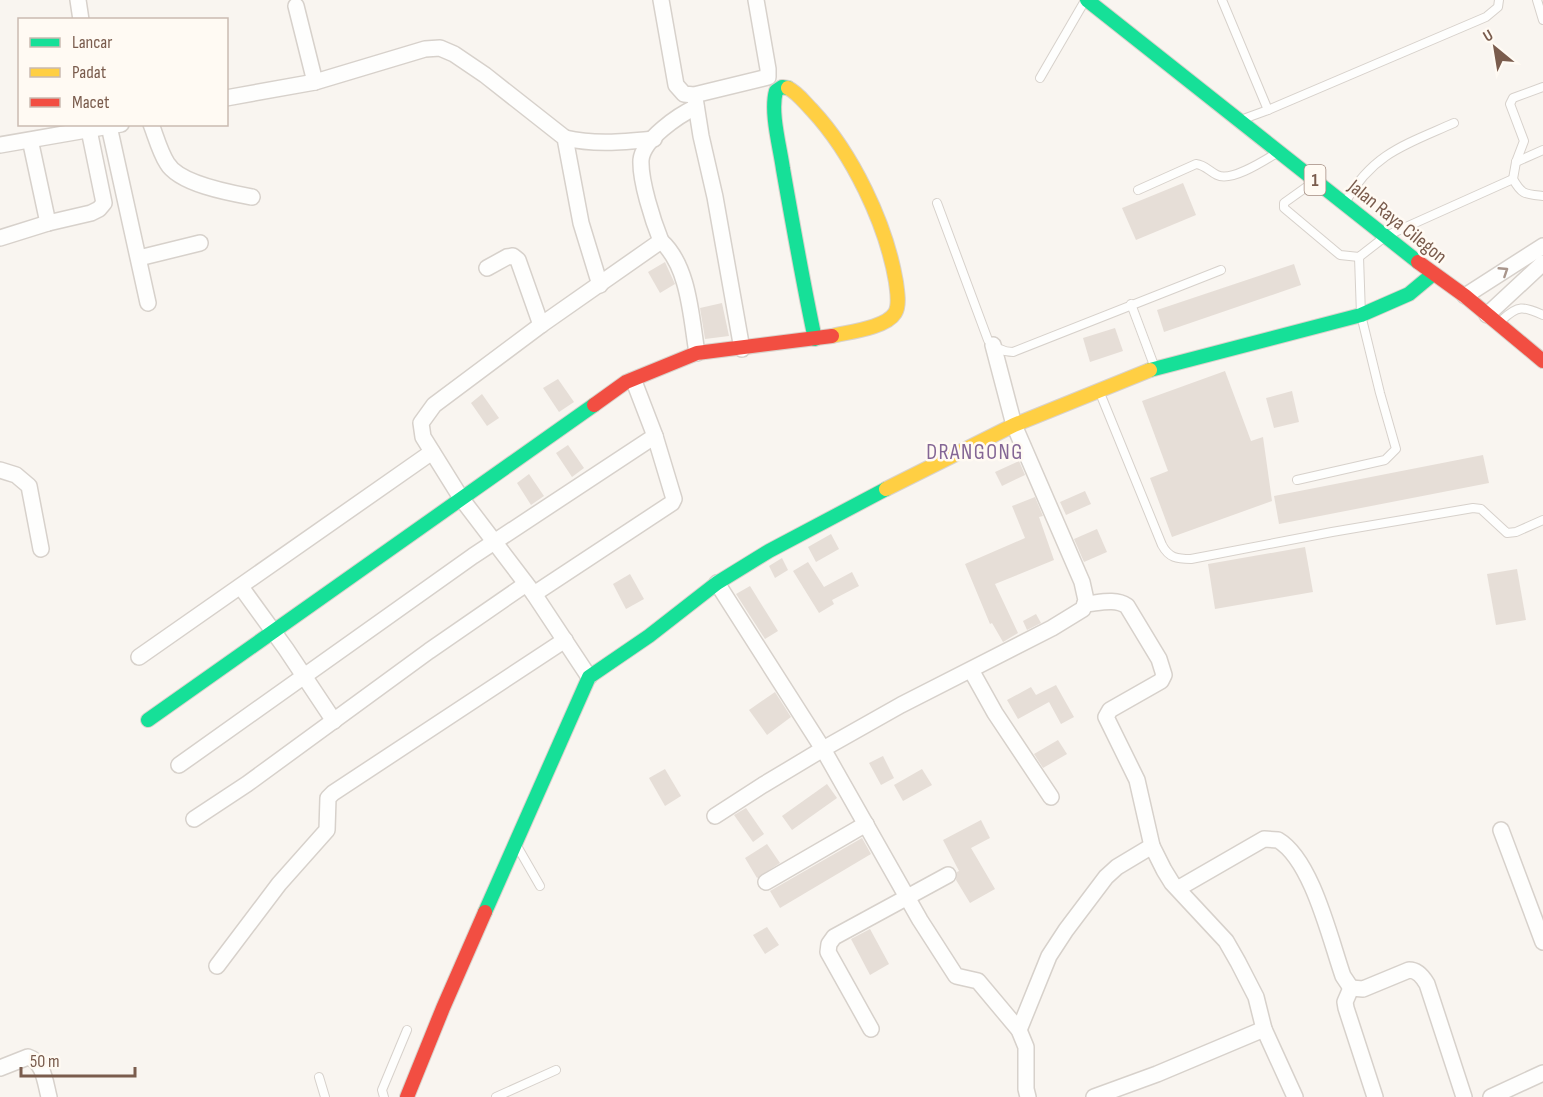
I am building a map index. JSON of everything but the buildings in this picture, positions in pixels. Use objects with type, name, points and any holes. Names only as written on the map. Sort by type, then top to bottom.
[{"type":"main road","name":"Jalan Raya Cilegon","points":[[1086,0],[1464,296],[1543,361]]},
{"type":"main road","points":[[148,720],[619,385],[697,353],[815,339],[868,328],[890,320],[897,311],[898,295],[881,228],[868,198],[825,124],[790,89],[782,87],[774,98],[777,132],[802,280],[815,339]]},
{"type":"main road","points":[[407,1097],[443,1008],[589,677],[649,636],[717,583],[769,551],[935,463],[1014,425],[1155,368],[1360,315],[1409,294],[1433,274]]},
{"type":"street","points":[[78,0],[81,18]]},
{"type":"street","points":[[661,0],[676,85],[695,101],[742,349]]},
{"type":"street","points":[[756,0],[768,77],[774,98]]},
{"type":"street","points":[[296,6],[315,81]]},
{"type":"street","points":[[228,98],[315,81],[405,54],[440,48],[454,54],[485,75],[565,138],[596,143],[654,139]]},
{"type":"street","points":[[697,353],[682,273],[670,249],[661,241],[654,223],[644,183],[641,159],[646,148],[654,139],[695,101],[768,77]]},
{"type":"street","points":[[152,126],[168,165],[178,173],[212,189],[252,197]]},
{"type":"street","points":[[0,145],[104,127]]},
{"type":"street","points":[[0,238],[99,209],[104,203],[104,127]]},
{"type":"street","points":[[104,127],[139,258],[148,303]]},
{"type":"street","points":[[565,138],[580,224],[600,285]]},
{"type":"street","points":[[31,144],[48,223]]},
{"type":"street","points":[[589,677],[530,589],[461,498],[423,437],[421,423],[434,405],[661,241]]},
{"type":"street","points":[[139,258],[200,243]]},
{"type":"street","points":[[1464,296],[1543,246]]},
{"type":"street","points":[[487,268],[507,257],[513,256],[519,260],[541,326]]},
{"type":"street","points":[[1492,319],[1513,302],[1543,263]]},
{"type":"street","points":[[715,816],[763,784],[823,749],[1052,628],[1083,609],[1085,596],[1082,582],[1014,425],[993,345]]},
{"type":"street","points":[[194,819],[247,784],[334,720],[530,589],[673,502],[656,436],[635,384],[631,381]]},
{"type":"street","points":[[179,765],[494,543],[656,436]]},
{"type":"street","points":[[139,657],[432,452]]},
{"type":"street","points":[[0,470],[16,475],[29,486],[41,549]]},
{"type":"street","points":[[717,583],[823,749],[908,899],[956,976],[978,981],[1019,1030],[1026,1047],[1028,1097]]},
{"type":"street","points":[[241,587],[274,631],[334,720]]},
{"type":"street","points":[[1085,604],[1121,602],[1127,606],[1159,658],[1164,675],[1161,681],[1110,710],[1106,717],[1137,780],[1152,846],[1172,883],[1226,941],[1239,962],[1256,997],[1264,1029],[1289,1095]]},
{"type":"street","points":[[217,966],[279,884],[327,830],[328,798],[565,640]]},
{"type":"street","points":[[971,670],[995,713],[1051,797]]},
{"type":"street","points":[[766,882],[866,824]]},
{"type":"street","points":[[1501,830],[1543,942]]},
{"type":"street","points":[[1179,888],[1264,839],[1278,840],[1299,862],[1311,884],[1343,976],[1351,988],[1363,990],[1409,970],[1422,976],[1427,984],[1464,1097]]},
{"type":"street","points":[[1019,1030],[1049,956],[1066,930],[1117,867],[1152,846]]},
{"type":"street","points":[[871,1029],[828,952],[829,944],[834,938],[948,875]]},
{"type":"street","points":[[1351,988],[1345,1002],[1346,1008],[1375,1097]]},
{"type":"street","points":[[1094,1097],[1179,1065],[1264,1029]]},
{"type":"street","points":[[0,1068],[28,1057],[33,1059],[38,1062],[49,1097]]},
{"type":"street","points":[[1491,1097],[1543,1073]]},
{"type":"lane","points":[[1040,78],[1086,0]]},
{"type":"lane","points":[[1221,0],[1268,110]]},
{"type":"lane","points":[[1240,121],[1486,17],[1498,7],[1499,0]]},
{"type":"lane","points":[[1537,0],[1543,20]]},
{"type":"lane","points":[[1543,87],[1513,98],[1511,101],[1511,107],[1524,141],[1516,162],[1513,179],[1519,190],[1525,194],[1543,196]]},
{"type":"lane","points":[[1345,203],[1364,174],[1378,160],[1392,151],[1454,123]]},
{"type":"lane","points":[[1516,162],[1543,150]]},
{"type":"lane","points":[[1138,190],[1196,164],[1203,165],[1219,176],[1226,177],[1257,165],[1278,151]]},
{"type":"lane","points":[[1316,181],[1284,203],[1284,208],[1340,255],[1359,257],[1386,236],[1513,179]]},
{"type":"lane","points":[[937,203],[984,332],[993,345],[1006,352],[1013,352],[1221,270]]},
{"type":"lane","points":[[1297,480],[1386,460],[1396,450],[1360,315],[1359,257]]},
{"type":"lane","points":[[1513,302],[1543,315]]},
{"type":"lane","points":[[1131,304],[1155,368]]},
{"type":"lane","points":[[1099,390],[1162,545],[1166,552],[1174,558],[1191,559],[1473,508],[1481,509],[1507,533],[1516,532],[1543,520]]},
{"type":"lane","points":[[516,844],[540,886]]},
{"type":"lane","points":[[384,1097],[382,1090],[407,1030]]},
{"type":"lane","points":[[496,1097],[556,1070]]},
{"type":"lane","points":[[319,1077],[325,1097]]},
{"type":"traffic: fast","points":[[1087,0],[1418,262]]},
{"type":"traffic: fast","points":[[788,88],[782,87],[776,91],[775,119],[815,339]]},
{"type":"traffic: fast","points":[[1150,370],[1361,315],[1409,294],[1433,274]]},
{"type":"traffic: fast","points":[[148,720],[594,405]]},
{"type":"traffic: fast","points":[[485,912],[589,677],[649,636],[717,583],[769,551],[886,489]]},
{"type":"traffic: slow","points":[[788,88],[795,92],[827,127],[854,168],[876,213],[896,282],[897,306],[890,318],[875,326],[832,336]]},
{"type":"traffic: slow","points":[[886,489],[1014,425],[1150,370]]},
{"type":"traffic: jam","points":[[1418,262],[1465,296],[1543,361]]},
{"type":"traffic: jam","points":[[594,405],[626,382],[697,353],[832,336]]},
{"type":"traffic: jam","points":[[407,1097],[485,912]]},
{"type":"district","name":"DRANGONG","points":[[975,451]]}]
